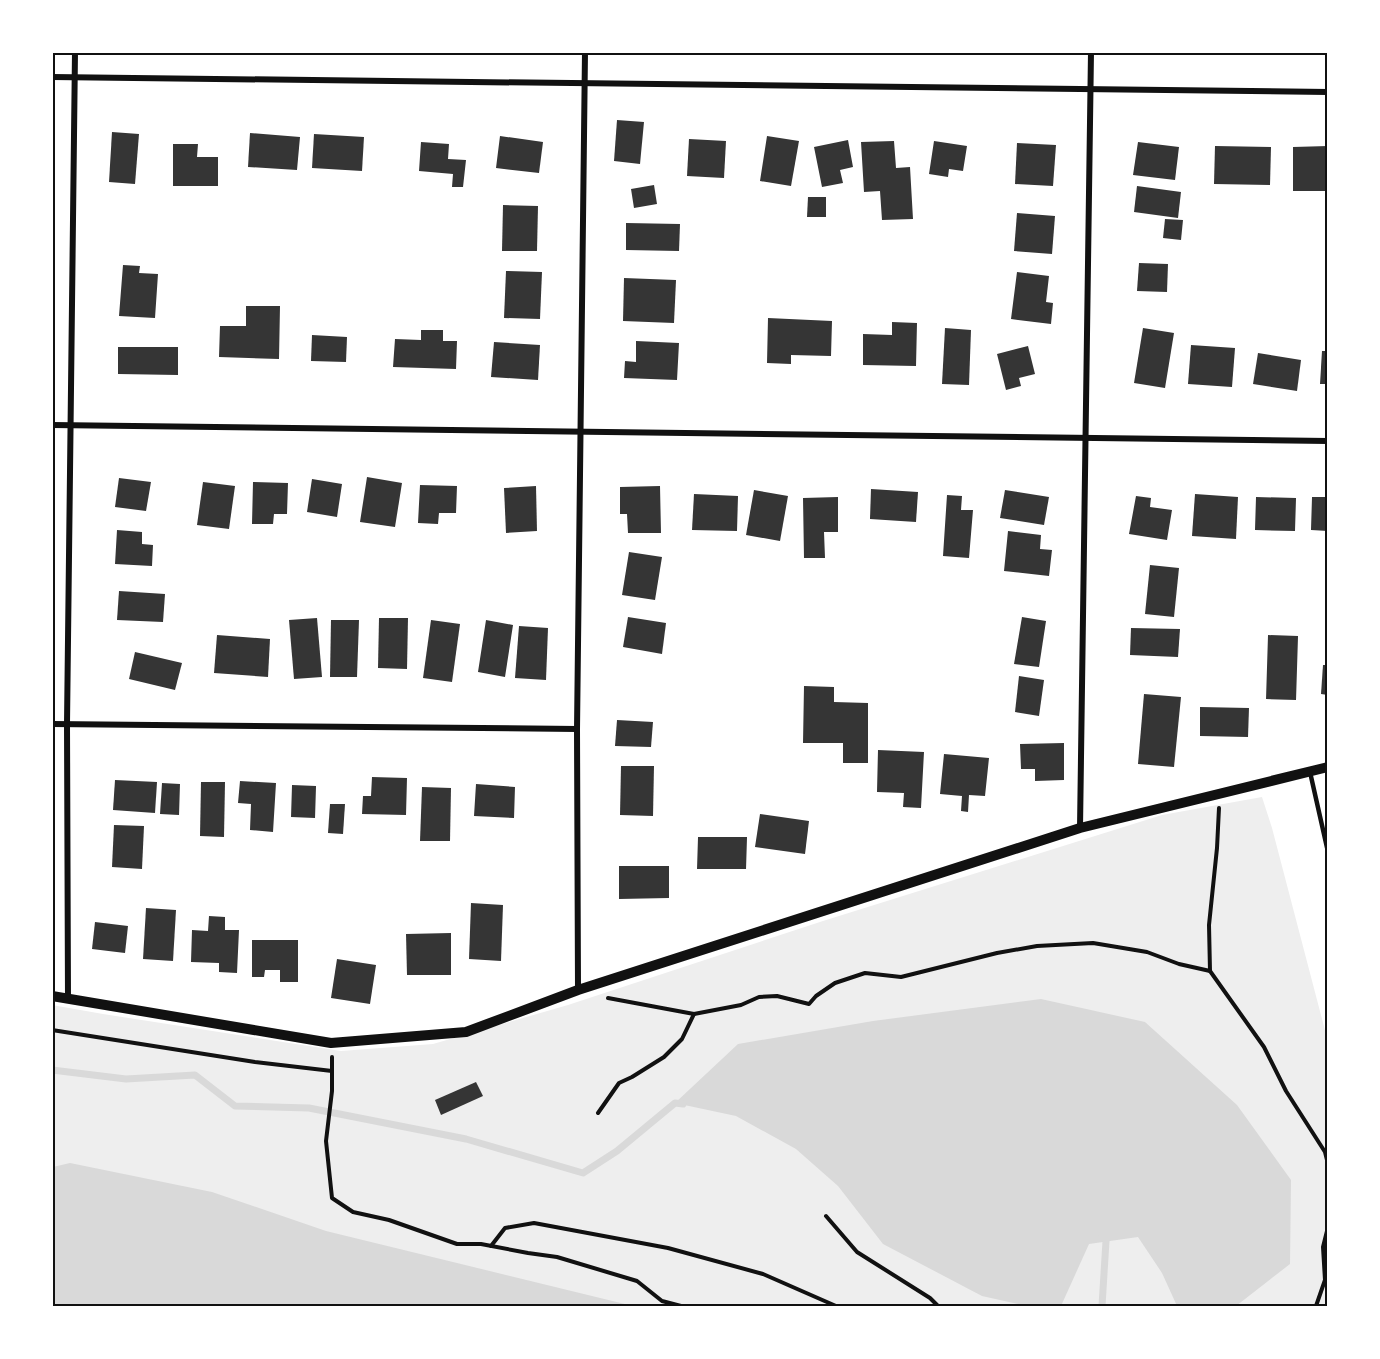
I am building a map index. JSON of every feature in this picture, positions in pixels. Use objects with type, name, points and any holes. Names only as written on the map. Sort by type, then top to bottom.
[{"type":"street","points":[[68,1000],[67,724],[75,52]]},
{"type":"street","points":[[578,990],[577,729],[585,52]]},
{"type":"street","points":[[1080,828],[1091,52]]},
{"type":"street","points":[[52,77],[1328,92]]},
{"type":"street","points":[[52,425],[1328,441]]},
{"type":"street","points":[[52,724],[577,729]]},
{"type":"street","points":[[52,996],[331,1043],[466,1032],[578,990],[1080,828],[1328,767]]},
{"type":"lane","points":[[1310,772],[1328,852]]},
{"type":"path","points":[[1220,793],[1209,925],[1210,971],[1264,1047],[1286,1091],[1325,1152],[1328,1164]]},
{"type":"path","points":[[578,990],[612,999],[694,1014],[741,1005],[759,997],[777,996],[808,1004],[835,983],[865,973],[901,976],[1037,946],[1093,943],[1147,952],[1179,964],[1210,971]]},
{"type":"path","points":[[598,1113],[619,1083],[664,1057],[682,1039],[694,1014]]},
{"type":"path","points":[[52,1030],[255,1062],[332,1071]]},
{"type":"path","points":[[331,1043],[331,1098],[326,1141],[332,1198],[353,1212],[389,1221],[457,1244],[491,1246],[557,1257],[637,1281],[662,1301],[681,1306]]},
{"type":"path","points":[[826,1216],[857,1252],[930,1298],[938,1306]]},
{"type":"path","points":[[491,1246],[505,1228],[534,1223],[668,1248],[763,1274],[836,1306]]},
{"type":"path","points":[[1316,1306],[1325,1280],[1323,1247],[1328,1227]]},
{"type":"shaded area","points":[[1262,797],[1327,1038],[1327,1306],[53,1306],[52,1005],[341,1051],[433,1044],[568,1005],[823,921],[1162,815]]},
{"type":"shaded area","points":[[1041,999],[1145,1022],[1237,1105],[1291,1180],[1290,1264],[1236,1306],[1177,1306],[1162,1273],[1138,1237],[1089,1244],[1061,1306],[1027,1306],[982,1296],[883,1244],[838,1186],[796,1149],[736,1116],[675,1103],[738,1044],[873,1021]]},
{"type":"shaded area","points":[[70,1163],[212,1192],[326,1231],[633,1306],[53,1306],[53,1167]]},
{"type":"building","points":[[617,120],[644,122],[640,164],[614,161]]},
{"type":"building","points":[[112,132],[139,134],[135,184],[109,182]]},
{"type":"building","points":[[250,133],[300,137],[297,170],[248,167]]},
{"type":"building","points":[[314,134],[364,137],[362,171],[312,168]]},
{"type":"building","points":[[500,136],[543,142],[539,173],[496,168]]},
{"type":"building","points":[[767,136],[799,141],[791,186],[760,181]]},
{"type":"building","points":[[689,139],[726,141],[724,178],[687,176]]},
{"type":"building","points":[[848,140],[853,167],[840,170],[843,183],[822,187],[814,147]]},
{"type":"building","points":[[894,141],[896,168],[910,167],[913,219],[882,220],[880,191],[864,192],[861,142]]},
{"type":"building","points":[[934,141],[967,146],[963,171],[949,169],[948,177],[929,174]]},
{"type":"building","points":[[421,142],[449,144],[448,159],[466,160],[463,187],[452,187],[453,174],[419,171]]},
{"type":"building","points":[[1138,142],[1179,147],[1175,180],[1133,175]]},
{"type":"building","points":[[1017,143],[1056,145],[1053,186],[1015,184]]},
{"type":"building","points":[[173,144],[198,144],[197,157],[218,157],[218,186],[173,186]]},
{"type":"building","points":[[1215,146],[1271,147],[1270,185],[1214,184]]},
{"type":"building","points":[[1328,146],[1328,191],[1293,191],[1293,147]]},
{"type":"building","points":[[654,185],[657,204],[634,208],[631,189]]},
{"type":"building","points":[[1137,186],[1181,192],[1178,218],[1134,212]]},
{"type":"building","points":[[808,197],[826,197],[826,217],[807,217]]},
{"type":"building","points":[[503,205],[538,206],[537,251],[502,251]]},
{"type":"building","points":[[1017,213],[1055,216],[1052,254],[1014,251]]},
{"type":"building","points":[[1165,219],[1183,220],[1181,240],[1163,238]]},
{"type":"building","points":[[626,223],[680,224],[679,251],[626,250]]},
{"type":"building","points":[[1139,263],[1168,264],[1167,292],[1137,291]]},
{"type":"building","points":[[123,265],[140,266],[139,273],[158,274],[155,318],[119,316]]},
{"type":"building","points":[[506,271],[542,272],[540,319],[504,318]]},
{"type":"building","points":[[1017,272],[1049,276],[1046,302],[1053,303],[1051,324],[1011,319]]},
{"type":"building","points":[[624,278],[676,280],[674,323],[623,321]]},
{"type":"building","points":[[246,306],[280,306],[279,359],[219,357],[220,326],[246,326]]},
{"type":"building","points":[[768,318],[832,321],[831,356],[791,355],[791,364],[767,363]]},
{"type":"building","points":[[892,322],[917,323],[916,366],[863,365],[863,334],[892,335]]},
{"type":"building","points":[[945,328],[971,330],[969,385],[942,384]]},
{"type":"building","points":[[1143,328],[1174,333],[1165,388],[1134,383]]},
{"type":"building","points":[[421,330],[443,330],[443,341],[457,341],[456,369],[393,367],[395,339],[421,340]]},
{"type":"building","points":[[312,335],[347,337],[346,362],[311,361]]},
{"type":"building","points":[[636,341],[679,343],[677,380],[624,378],[625,361],[636,362]]},
{"type":"building","points":[[494,342],[540,345],[538,380],[491,377]]},
{"type":"building","points":[[1191,345],[1235,348],[1232,387],[1188,384]]},
{"type":"building","points":[[1028,346],[1035,374],[1019,378],[1021,386],[1006,390],[997,354]]},
{"type":"building","points":[[118,347],[178,347],[178,375],[118,374]]},
{"type":"building","points":[[1322,351],[1328,351],[1328,384],[1320,384]]},
{"type":"building","points":[[1258,353],[1301,360],[1297,391],[1253,384]]},
{"type":"building","points":[[367,477],[402,483],[395,527],[360,522]]},
{"type":"building","points":[[119,478],[151,482],[146,511],[115,507]]},
{"type":"building","points":[[312,479],[342,484],[337,517],[307,512]]},
{"type":"building","points":[[203,482],[235,486],[229,529],[197,525]]},
{"type":"building","points":[[253,482],[288,483],[287,514],[274,514],[273,524],[252,524]]},
{"type":"building","points":[[420,485],[457,486],[456,513],[439,513],[438,524],[418,523]]},
{"type":"building","points":[[536,486],[537,531],[506,533],[504,488]]},
{"type":"building","points":[[660,486],[661,533],[628,533],[627,514],[620,514],[620,487]]},
{"type":"building","points":[[871,489],[918,492],[916,522],[870,519]]},
{"type":"building","points":[[754,490],[788,496],[780,541],[746,535]]},
{"type":"building","points":[[1005,490],[1049,497],[1044,525],[1000,518]]},
{"type":"building","points":[[694,494],[738,496],[737,531],[692,530]]},
{"type":"building","points":[[1195,494],[1238,497],[1236,539],[1192,536]]},
{"type":"building","points":[[947,495],[962,496],[961,510],[973,510],[969,558],[943,556]]},
{"type":"building","points":[[1136,496],[1151,498],[1150,507],[1172,510],[1167,540],[1129,534]]},
{"type":"building","points":[[838,497],[838,532],[824,532],[825,558],[804,558],[803,498]]},
{"type":"building","points":[[1256,497],[1296,498],[1295,531],[1255,530]]},
{"type":"building","points":[[1312,497],[1328,497],[1328,531],[1311,530]]},
{"type":"building","points":[[117,530],[142,532],[142,544],[153,545],[152,566],[115,564]]},
{"type":"building","points":[[1008,531],[1041,535],[1040,549],[1052,550],[1049,576],[1004,571]]},
{"type":"building","points":[[629,552],[662,557],[655,600],[622,595]]},
{"type":"building","points":[[1150,565],[1179,568],[1174,617],[1145,614]]},
{"type":"building","points":[[119,591],[165,594],[163,622],[117,620]]},
{"type":"building","points":[[628,617],[666,623],[662,654],[623,647]]},
{"type":"building","points":[[1022,617],[1046,621],[1039,667],[1014,664]]},
{"type":"building","points":[[317,618],[322,677],[294,679],[289,620]]},
{"type":"building","points":[[379,618],[408,618],[407,669],[378,668]]},
{"type":"building","points":[[331,620],[359,620],[357,677],[330,677]]},
{"type":"building","points":[[431,620],[460,624],[452,682],[423,678]]},
{"type":"building","points":[[486,620],[513,625],[505,677],[478,672]]},
{"type":"building","points":[[519,626],[548,628],[546,680],[515,678]]},
{"type":"building","points":[[1131,628],[1180,629],[1178,657],[1130,655]]},
{"type":"building","points":[[217,635],[270,639],[268,677],[214,673]]},
{"type":"building","points":[[1268,635],[1298,636],[1296,700],[1266,699]]},
{"type":"building","points":[[135,652],[182,663],[175,690],[129,679]]},
{"type":"building","points":[[1323,665],[1328,665],[1328,695],[1321,694]]},
{"type":"building","points":[[1019,676],[1044,680],[1039,716],[1015,712]]},
{"type":"building","points":[[804,686],[834,687],[834,702],[868,703],[868,763],[843,763],[843,743],[803,743]]},
{"type":"building","points":[[1144,694],[1181,697],[1174,767],[1138,764]]},
{"type":"building","points":[[1200,707],[1249,708],[1248,737],[1200,736]]},
{"type":"building","points":[[617,720],[653,722],[651,747],[615,746]]},
{"type":"building","points":[[1064,743],[1064,780],[1035,781],[1035,769],[1021,769],[1020,744]]},
{"type":"building","points":[[878,750],[924,752],[921,808],[903,807],[904,793],[877,792]]},
{"type":"building","points":[[944,754],[989,758],[985,796],[969,795],[968,812],[961,811],[962,796],[940,794]]},
{"type":"building","points":[[621,766],[654,766],[653,816],[620,815]]},
{"type":"building","points":[[372,777],[407,778],[406,815],[362,814],[363,796],[371,796]]},
{"type":"building","points":[[115,780],[157,782],[155,813],[113,810]]},
{"type":"building","points":[[240,781],[276,783],[273,832],[250,830],[251,804],[238,803]]},
{"type":"building","points":[[201,782],[225,782],[224,837],[200,836]]},
{"type":"building","points":[[162,783],[180,784],[179,815],[160,814]]},
{"type":"building","points":[[476,784],[515,787],[514,818],[474,816]]},
{"type":"building","points":[[292,785],[316,786],[315,818],[291,817]]},
{"type":"building","points":[[422,787],[451,788],[450,841],[420,841]]},
{"type":"building","points":[[330,804],[345,804],[343,834],[328,833]]},
{"type":"building","points":[[760,814],[809,821],[805,854],[755,847]]},
{"type":"building","points":[[114,825],[144,826],[142,869],[112,867]]},
{"type":"building","points":[[698,837],[747,837],[746,869],[697,869]]},
{"type":"building","points":[[619,866],[669,866],[669,898],[619,899]]},
{"type":"building","points":[[471,903],[503,905],[501,961],[469,959]]},
{"type":"building","points":[[146,908],[176,910],[173,961],[143,959]]},
{"type":"building","points":[[209,916],[225,917],[225,930],[239,930],[237,973],[219,972],[219,963],[191,962],[192,930],[208,931]]},
{"type":"building","points":[[95,922],[128,926],[125,953],[92,949]]},
{"type":"building","points":[[451,933],[451,975],[407,975],[406,934]]},
{"type":"building","points":[[252,940],[298,940],[298,982],[280,982],[280,970],[265,970],[264,977],[252,977]]},
{"type":"building","points":[[337,959],[376,965],[370,1004],[331,998]]},
{"type":"building","points":[[476,1082],[483,1096],[441,1115],[435,1100]]},
{"type":"waterway","points":[[52,1070],[126,1079],[195,1075],[235,1106],[309,1108],[466,1139],[583,1173],[617,1151],[675,1103],[683,1104]]},
{"type":"waterway","points":[[1102,1235],[1106,1241],[1102,1306]]}]
